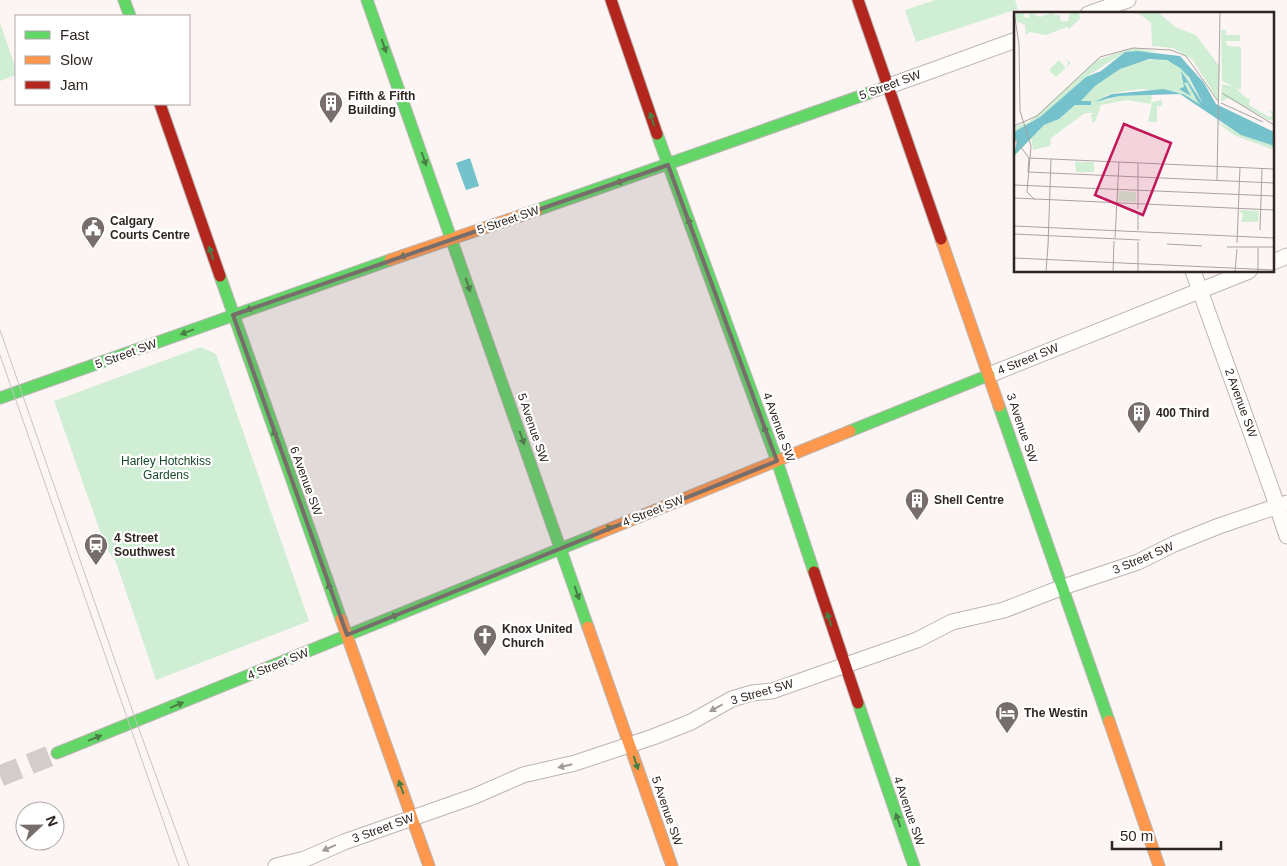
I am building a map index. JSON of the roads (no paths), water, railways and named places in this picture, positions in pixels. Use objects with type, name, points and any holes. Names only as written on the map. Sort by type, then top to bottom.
[{"type":"main road","points":[[124,0],[130,15]]},
{"type":"main road","name":"5 Avenue SW","points":[[368,0],[672,866]]},
{"type":"main road","name":"4 Avenue SW","points":[[612,0],[668,165],[777,461],[914,866]]},
{"type":"main road","name":"3 Avenue SW","points":[[858,0],[1159,866]]},
{"type":"main road","name":"5 Street SW","points":[[0,398],[889,86]]},
{"type":"main road","name":"6 Avenue SW","points":[[160,105],[429,866]]},
{"type":"main road","name":"4 Street SW","points":[[57,753],[988,375]]},
{"type":"street","points":[[1098,9],[1128,0]]},
{"type":"street","name":"5 Street SW","points":[[889,86],[1014,41]]},
{"type":"street","points":[[1274,262],[1287,256]]},
{"type":"street","name":"2 Avenue SW","points":[[1193,272],[1282,505],[1287,536]]},
{"type":"street","name":"4 Street SW","points":[[988,375],[1247,272]]},
{"type":"street","name":"3 Street SW","points":[[276,866],[305,859],[344,842],[475,796],[523,775],[575,764],[630,745],[691,722],[732,699],[752,693],[772,691],[917,640],[952,622],[1004,610],[1063,587],[1138,562],[1174,544],[1282,505]]},
{"type":"water","points":[[470,158],[479,186],[466,190],[456,163]]},
{"type":"tunnel","points":[[0,776],[57,753]]},
{"type":"tram line","points":[[0,330],[136,721],[189,866]]},
{"type":"tram line","points":[[0,355],[179,866]]},
{"type":"place","name":"Fifth & Fifth Building","points":[[331,124]]},
{"type":"place","name":"Calgary Courts Centre","points":[[93,249]]},
{"type":"place","name":"400 Third","points":[[1139,434]]},
{"type":"place","name":"Shell Centre","points":[[917,521]]},
{"type":"place","name":"4 Street Southwest","points":[[96,566]]},
{"type":"place","name":"Knox United Church","points":[[485,657]]},
{"type":"place","name":"The Westin","points":[[1007,734]]},
{"type":"park label","name":"Harley Hotchkiss Gardens","points":[[166,468]]}]
